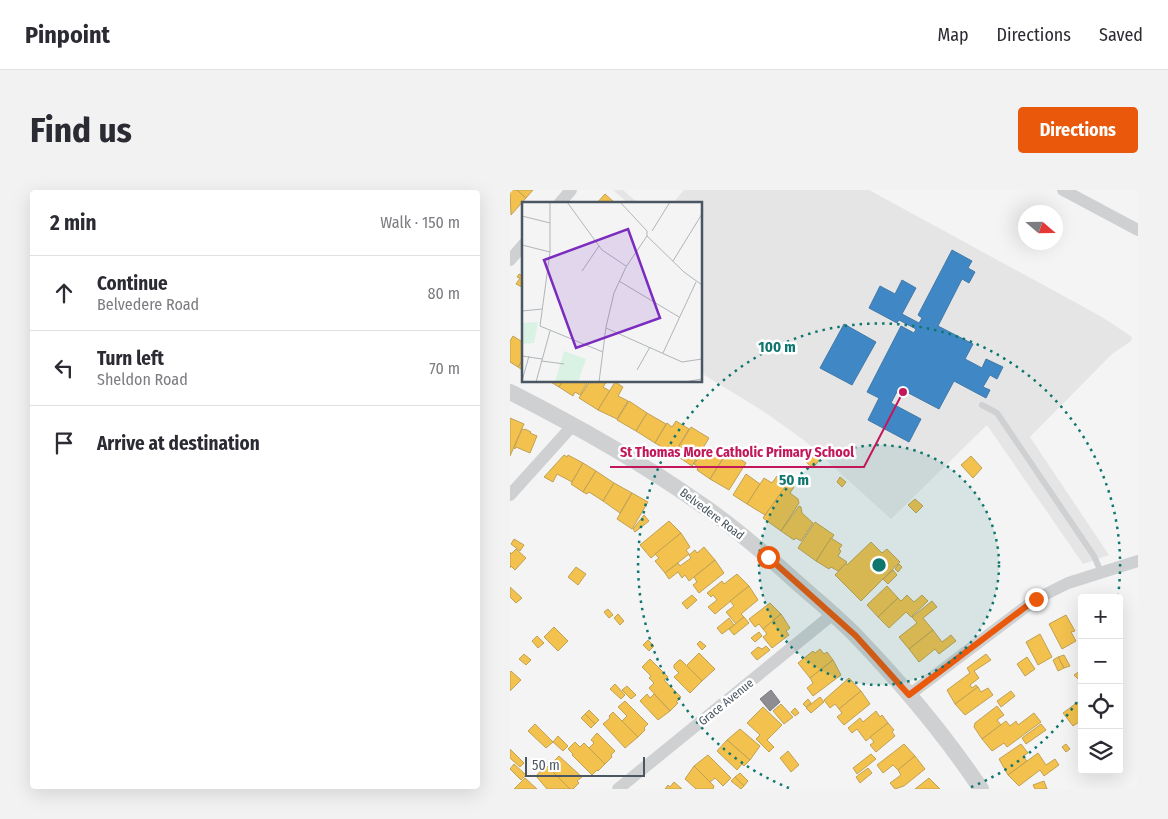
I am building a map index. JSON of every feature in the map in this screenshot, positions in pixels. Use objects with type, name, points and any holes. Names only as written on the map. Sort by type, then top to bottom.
[{"type":"street","points":[[561,202],[571,190]]},
{"type":"street","points":[[1063,190],[1138,230]]},
{"type":"street","points":[[510,260],[522,246]]},
{"type":"street","name":"Belvedere Road","points":[[510,392],[574,425],[640,464],[701,504],[768,557],[856,636],[909,695],[981,789]]},
{"type":"street","points":[[510,495],[574,425]]},
{"type":"street","points":[[909,695],[1036,599],[1068,582],[1138,561]]},
{"type":"street","name":"Grace Avenue","points":[[618,789],[833,614]]},
{"type":"lane","points":[[982,404],[997,413],[1094,556],[1100,572]]},
{"type":"shaded area","points":[[613,190],[623,190],[637,202],[627,202]]},
{"type":"shaded area","points":[[684,190],[869,190],[1102,317],[1132,337],[1131,341],[1112,354],[1030,437],[1109,555],[1083,564],[987,425],[891,519],[805,441],[763,411],[702,374],[702,202],[674,202]]},
{"type":"building: Homes","points":[[510,190],[517,190],[526,198],[511,215]]},
{"type":"building: Homes","points":[[517,190],[533,190],[526,198]]},
{"type":"building: Homes","points":[[605,194],[614,202],[598,202]]},
{"type":"building: Homes","points":[[519,274],[522,276],[522,287],[516,284],[520,278],[517,277]]},
{"type":"building: Homes","points":[[513,336],[522,342],[522,361],[518,367],[510,362],[510,341]]},
{"type":"building: Homes","points":[[522,361],[522,370],[518,367]]},
{"type":"building: Homes","points":[[551,382],[562,382],[559,387]]},
{"type":"building: Homes","points":[[562,382],[587,383],[580,395],[575,392],[573,396],[559,387]]},
{"type":"building: Homes","points":[[589,382],[606,382],[603,387],[610,391],[598,410],[579,398]]},
{"type":"building: Homes","points":[[615,382],[623,387],[618,396],[628,401],[617,419],[598,410]]},
{"type":"building: Homes","points":[[629,401],[647,413],[636,431],[617,420]]},
{"type":"building: Homes","points":[[647,413],[666,424],[655,443],[636,431]]},
{"type":"building: Homes","points":[[510,418],[524,424],[510,456]]},
{"type":"building: Homes","points":[[676,421],[689,429],[674,454],[655,443],[667,423],[672,427]]},
{"type":"building: Homes","points":[[691,427],[709,438],[692,466],[674,454]]},
{"type":"building: Homes","points":[[522,429],[537,436],[530,453],[516,447],[514,448]]},
{"type":"building: Homes","points":[[713,448],[720,452],[718,455],[723,458],[710,479],[697,470],[698,467],[694,464],[701,454],[705,457],[710,449],[712,451]]},
{"type":"building: Homes","points":[[728,451],[746,463],[729,490],[710,479]]},
{"type":"building: Homes","points":[[814,452],[821,458],[813,468],[806,462]]},
{"type":"building: Homes","points":[[564,455],[567,457],[568,455],[583,463],[572,482],[557,474],[553,482],[544,477]]},
{"type":"building: Homes","points":[[971,456],[982,468],[973,478],[961,465]]},
{"type":"building: Homes","points":[[583,463],[596,471],[583,492],[571,484]]},
{"type":"building: Homes","points":[[596,471],[614,483],[603,501],[589,492],[587,494],[583,492]]},
{"type":"building: Homes","points":[[746,474],[760,484],[747,504],[733,495]]},
{"type":"building: Homes","points":[[777,476],[788,483],[765,515],[747,504],[764,478],[772,483]]},
{"type":"building: Homes","points":[[840,477],[846,482],[842,487],[837,482]]},
{"type":"building: Homes","points":[[614,483],[632,493],[620,513],[603,501]]},
{"type":"building: Homes","points":[[788,483],[794,487],[790,493],[798,499],[799,503],[781,531],[763,518]]},
{"type":"building: Homes","points":[[632,493],[648,502],[632,529],[617,519]]},
{"type":"building: Homes","points":[[915,499],[923,506],[916,513],[908,505]]},
{"type":"building: Homes","points":[[799,506],[802,513],[813,523],[801,541],[796,538],[794,540],[781,531]]},
{"type":"building: Homes","points":[[644,515],[649,521],[635,532],[633,529]]},
{"type":"building: Homes","points":[[669,521],[681,533],[651,558],[640,545]]},
{"type":"building: Homes","points":[[815,522],[834,535],[816,561],[798,548]]},
{"type":"building: Homes","points":[[681,533],[690,547],[686,550],[689,554],[665,573],[655,561],[659,558],[655,554]]},
{"type":"building: Homes","points":[[831,538],[842,545],[838,556],[847,562],[838,571],[831,567],[829,569],[816,561]]},
{"type":"building: Homes","points":[[514,539],[524,545],[520,551],[511,544]]},
{"type":"building: Homes","points":[[871,542],[882,553],[887,549],[900,562],[861,601],[835,575]]},
{"type":"building: Homes","points":[[704,547],[715,560],[689,581],[685,575],[682,578],[678,572],[669,579],[665,573],[678,563],[680,566],[691,558],[689,555],[695,550],[697,553]]},
{"type":"building: Homes","points":[[516,549],[526,558],[515,570],[511,566],[510,568],[510,552],[511,554]]},
{"type":"building: Homes","points":[[715,560],[724,573],[699,593],[693,585],[697,582],[694,577]]},
{"type":"building: Homes","points":[[899,564],[902,567],[898,572],[895,569]]},
{"type":"building: Homes","points":[[576,567],[586,574],[578,585],[568,577]]},
{"type":"building: Homes","points":[[893,570],[897,575],[888,584],[883,579]]},
{"type":"building: Homes","points":[[737,574],[749,586],[715,614],[708,607],[717,600],[713,595],[711,597],[707,593],[722,581],[724,584]]},
{"type":"building: Homes","points":[[749,586],[758,600],[741,614],[744,617],[736,624],[726,612],[734,606],[730,601]]},
{"type":"building: Homes","points":[[887,586],[898,598],[878,617],[867,605]]},
{"type":"building: Homes","points":[[510,587],[522,598],[516,603],[510,597]]},
{"type":"building: Homes","points":[[692,595],[697,600],[687,609],[682,603]]},
{"type":"building: Homes","points":[[907,595],[914,602],[922,595],[928,601],[911,617],[906,612],[889,628],[878,617],[898,598],[901,601]]},
{"type":"building: Homes","points":[[932,601],[937,607],[923,618],[933,630],[909,649],[899,637],[917,623],[912,617]]},
{"type":"building: Homes","points":[[770,603],[781,614],[763,629],[759,624],[755,627],[749,619]]},
{"type":"building: Homes","points":[[608,609],[613,615],[609,618],[604,612]]},
{"type":"building: Homes","points":[[618,614],[624,621],[620,625],[614,618]]},
{"type":"building: Homes","points":[[781,614],[790,628],[786,631],[789,635],[772,648],[763,637],[767,634],[763,629]]},
{"type":"building: Homes","points":[[1066,615],[1075,631],[1071,632],[1076,641],[1062,649],[1049,624]]},
{"type":"building: Homes","points":[[744,617],[749,623],[734,635],[729,629]]},
{"type":"building: Homes","points":[[729,618],[734,625],[722,634],[717,628]]},
{"type":"building: Homes","points":[[554,627],[568,641],[558,651],[544,637]]},
{"type":"building: Homes","points":[[933,630],[942,642],[951,635],[956,641],[939,654],[935,649],[919,662],[909,649]]},
{"type":"building: Homes","points":[[759,632],[762,636],[755,642],[751,638]]},
{"type":"building: Homes","points":[[1040,634],[1052,657],[1038,665],[1026,642]]},
{"type":"building: Homes","points":[[537,636],[544,643],[538,648],[532,641]]},
{"type":"building: Homes","points":[[648,640],[654,646],[649,651],[643,645]]},
{"type":"building: Homes","points":[[700,641],[706,646],[702,650],[697,644]]},
{"type":"building: Homes","points":[[766,646],[770,650],[757,660],[751,653],[758,647],[762,649]]},
{"type":"building: Homes","points":[[820,649],[824,654],[827,652],[833,660],[810,678],[798,663],[813,651],[815,653]]},
{"type":"building: Homes","points":[[699,653],[715,669],[702,681],[686,666]]},
{"type":"building: Homes","points":[[524,654],[531,660],[526,665],[519,659]]},
{"type":"building: Homes","points":[[986,654],[991,660],[974,671],[979,678],[970,685],[972,688],[976,685],[978,687],[955,704],[947,690],[970,673],[967,668]]},
{"type":"building: Homes","points":[[1064,655],[1070,666],[1064,668],[1058,657]]},
{"type":"building: Homes","points":[[1027,657],[1035,669],[1025,676],[1017,664]]},
{"type":"building: Homes","points":[[1058,657],[1064,668],[1058,671],[1053,660]]},
{"type":"building: Homes","points":[[650,659],[668,677],[664,680],[681,697],[670,711],[649,688],[654,683],[649,678],[651,676],[642,667]]},
{"type":"building: Homes","points":[[679,660],[702,681],[690,693],[674,677],[679,673],[674,668],[674,665]]},
{"type":"building: Homes","points":[[833,660],[841,675],[813,696],[807,688],[813,683],[810,678]]},
{"type":"building: Homes","points":[[510,672],[521,680],[510,691]]},
{"type":"building: Homes","points":[[849,678],[861,691],[839,709],[835,704],[830,708],[824,700]]},
{"type":"building: Homes","points":[[615,684],[625,695],[621,699],[610,689]]},
{"type":"building: Homes","points":[[627,686],[636,695],[631,699],[622,690]]},
{"type":"building: Homes","points":[[978,687],[981,692],[988,688],[993,695],[965,715],[955,704]]},
{"type":"building: Homes","points":[[861,691],[870,704],[844,725],[837,717],[842,713],[839,709]]},
{"type":"building: Homes","points":[[1011,691],[1015,696],[1001,707],[997,701]]},
{"type":"building: Homes","points":[[647,694],[650,698],[654,694],[670,711],[658,720],[640,701]]},
{"type":"building: Homes","points":[[820,697],[824,702],[811,713],[806,708]]},
{"type":"building: Homes","points":[[808,699],[811,703],[806,707],[803,704]]},
{"type":"building: Homes","points":[[625,701],[648,724],[638,737],[622,721],[627,716],[618,707]]},
{"type":"building: Homes","points":[[1078,702],[1078,723],[1073,726],[1063,713]]},
{"type":"building: Homes","points":[[781,704],[793,717],[784,724],[773,711]]},
{"type":"building: Homes","points":[[997,706],[1004,715],[997,720],[1001,725],[982,739],[974,727],[975,723]]},
{"type":"building: Homes","points":[[763,707],[782,725],[767,740],[774,747],[769,752],[756,739],[760,735],[747,723]]},
{"type":"building: Homes","points":[[795,708],[799,713],[795,716],[791,712]]},
{"type":"building: Homes","points":[[589,710],[599,720],[595,724],[585,714]]},
{"type":"building: Homes","points":[[876,711],[888,723],[866,741],[857,729],[852,733],[848,728],[860,718],[863,722]]},
{"type":"building: Homes","points":[[613,712],[638,737],[625,748],[603,724],[610,718],[609,716]]},
{"type":"building: Homes","points":[[1034,713],[1041,722],[1007,747],[1004,743],[992,751],[982,739],[1006,721],[1010,726],[1016,721],[1018,725]]},
{"type":"building: Homes","points":[[585,714],[595,724],[591,728],[581,718]]},
{"type":"building: Homes","points":[[888,723],[894,730],[892,732],[895,736],[876,752],[870,745],[874,742],[870,737]]},
{"type":"building: Homes","points":[[535,724],[553,742],[546,748],[528,731]]},
{"type":"building: Homes","points":[[1041,724],[1046,730],[1026,744],[1022,738]]},
{"type":"building: Homes","points":[[740,729],[760,746],[750,760],[727,740]]},
{"type":"building: Homes","points":[[597,733],[615,751],[605,764],[589,748],[594,743],[591,740]]},
{"type":"building: Homes","points":[[558,736],[568,746],[563,751],[553,742]]},
{"type":"building: Homes","points":[[727,740],[750,760],[744,766],[742,764],[737,770],[717,751]]},
{"type":"building: Homes","points":[[575,742],[580,747],[584,743],[605,764],[592,775],[568,749]]},
{"type":"building: Homes","points":[[904,744],[915,756],[898,770],[893,765],[883,773],[877,765]]},
{"type":"building: Homes","points":[[1021,744],[1028,753],[1023,756],[1027,761],[1008,775],[999,759]]},
{"type":"building: Homes","points":[[1066,744],[1070,749],[1066,752],[1062,747]]},
{"type":"building: Homes","points":[[510,749],[524,763],[520,767],[510,758]]},
{"type":"building: Homes","points":[[788,751],[799,765],[791,772],[780,758]]},
{"type":"building: Homes","points":[[1038,753],[1046,765],[1055,759],[1059,765],[1044,776],[1040,770],[1019,786],[1008,775]]},
{"type":"building: Homes","points":[[871,754],[876,759],[857,774],[853,768]]},
{"type":"building: Homes","points":[[708,755],[731,778],[723,786],[715,778],[710,782],[694,766]]},
{"type":"building: Homes","points":[[559,756],[582,777],[577,781],[579,783],[573,789],[570,789],[548,767]]},
{"type":"building: Homes","points":[[915,756],[925,769],[904,786],[895,789],[890,783],[901,775],[898,770]]},
{"type":"building: Homes","points":[[514,764],[526,775],[521,780],[510,769]]},
{"type":"building: Homes","points":[[546,765],[570,789],[547,789],[536,776]]},
{"type":"building: Homes","points":[[694,766],[714,786],[713,789],[696,789],[685,779]]},
{"type":"building: Homes","points":[[868,768],[872,773],[860,783],[856,777]]},
{"type":"building: Homes","points":[[740,773],[748,781],[744,786],[735,777]]},
{"type":"building: Homes","points":[[735,777],[744,786],[741,789],[731,781]]},
{"type":"building: Homes","points":[[525,778],[537,789],[514,789]]},
{"type":"building: Homes","points":[[929,778],[940,789],[915,789]]},
{"type":"building: Homes","points":[[1044,781],[1047,789],[1035,789],[1033,785]]},
{"type":"building: Homes","points":[[674,782],[682,789],[665,789],[668,785],[670,787]]},
{"type":"building: Schools","points":[[952,250],[972,261],[968,268],[975,272],[969,283],[962,279],[938,326],[973,344],[965,359],[982,368],[986,359],[1003,367],[997,379],[990,375],[983,387],[990,390],[986,398],[954,381],[939,409],[899,388],[891,403],[921,419],[909,442],[868,420],[879,398],[867,392],[901,326],[914,333],[916,329],[899,320],[897,323],[869,308],[880,286],[895,294],[902,280],[916,288],[902,314],[919,323],[922,318],[918,315]]},
{"type":"building: Schools","points":[[844,324],[876,342],[852,385],[820,368]]},
{"type":"building: Industry","points":[[771,690],[780,702],[770,711],[760,699]]},
{"type":"place","name":"St Thomas More Catholic Primary School","points":[[903,392]]},
{"type":"route","points":[[768,557],[856,636],[909,695],[1036,599]]}]
